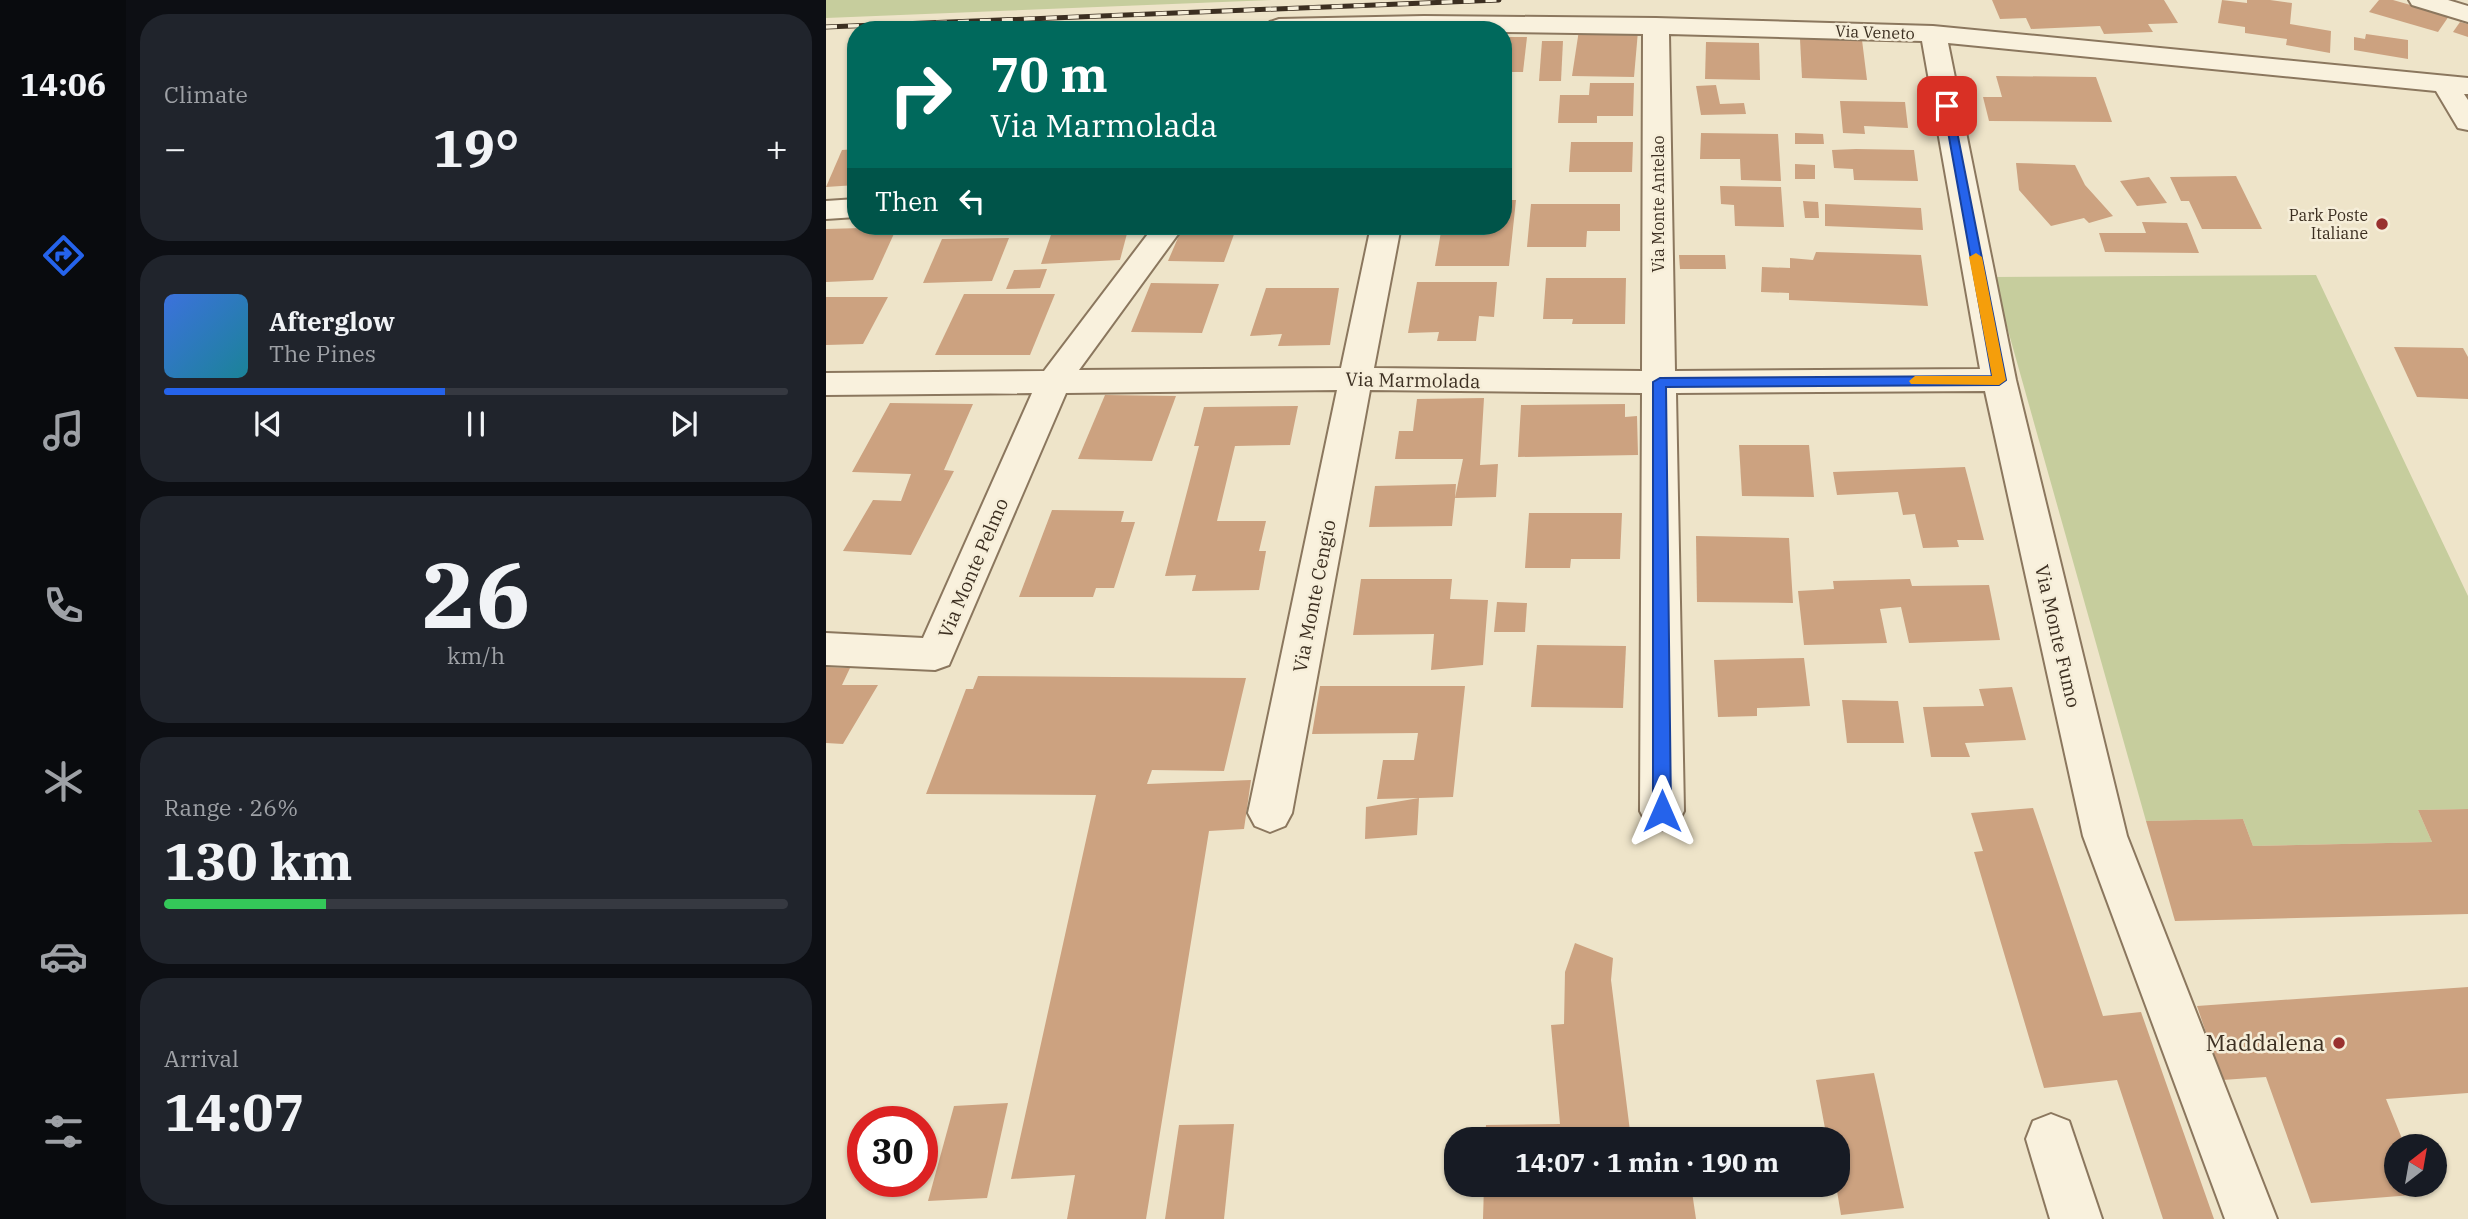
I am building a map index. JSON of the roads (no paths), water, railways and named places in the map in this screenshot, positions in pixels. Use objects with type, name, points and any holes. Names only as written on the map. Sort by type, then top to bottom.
[{"type":"street","points":[[1283,21],[1296,0]]},
{"type":"street","points":[[2421,0],[2468,14]]},
{"type":"street","name":"Via Veneto","points":[[1512,27],[1656,26],[1933,34],[2457,85]]},
{"type":"street","name":"Via Monte Antelao","points":[[1656,26],[1662,811]]},
{"type":"street","name":"Via Monte Fumo","points":[[1933,34],[1999,380],[2105,836],[2246,1207]]},
{"type":"street","points":[[2457,85],[2468,122]]},
{"type":"street","points":[[826,210],[847,209]]},
{"type":"street","points":[[1054,381],[1162,235]]},
{"type":"street","name":"Via Monte Cengio","points":[[1270,813],[1384,235]]},
{"type":"street","name":"Via Marmolada","points":[[826,384],[1358,379],[1660,382],[1999,380]]},
{"type":"street","name":"Via Monte Pelmo","points":[[826,649],[935,654],[1054,381]]},
{"type":"street","points":[[2051,1139],[2076,1219]]},
{"type":"railway","points":[[976,21],[1499,0]]},
{"type":"railway","points":[[826,27],[847,26]]},
{"type":"place","name":"Park Poste Italiane","points":[[2382,224]]},
{"type":"place","name":"Maddalena","points":[[2339,1043]]}]
